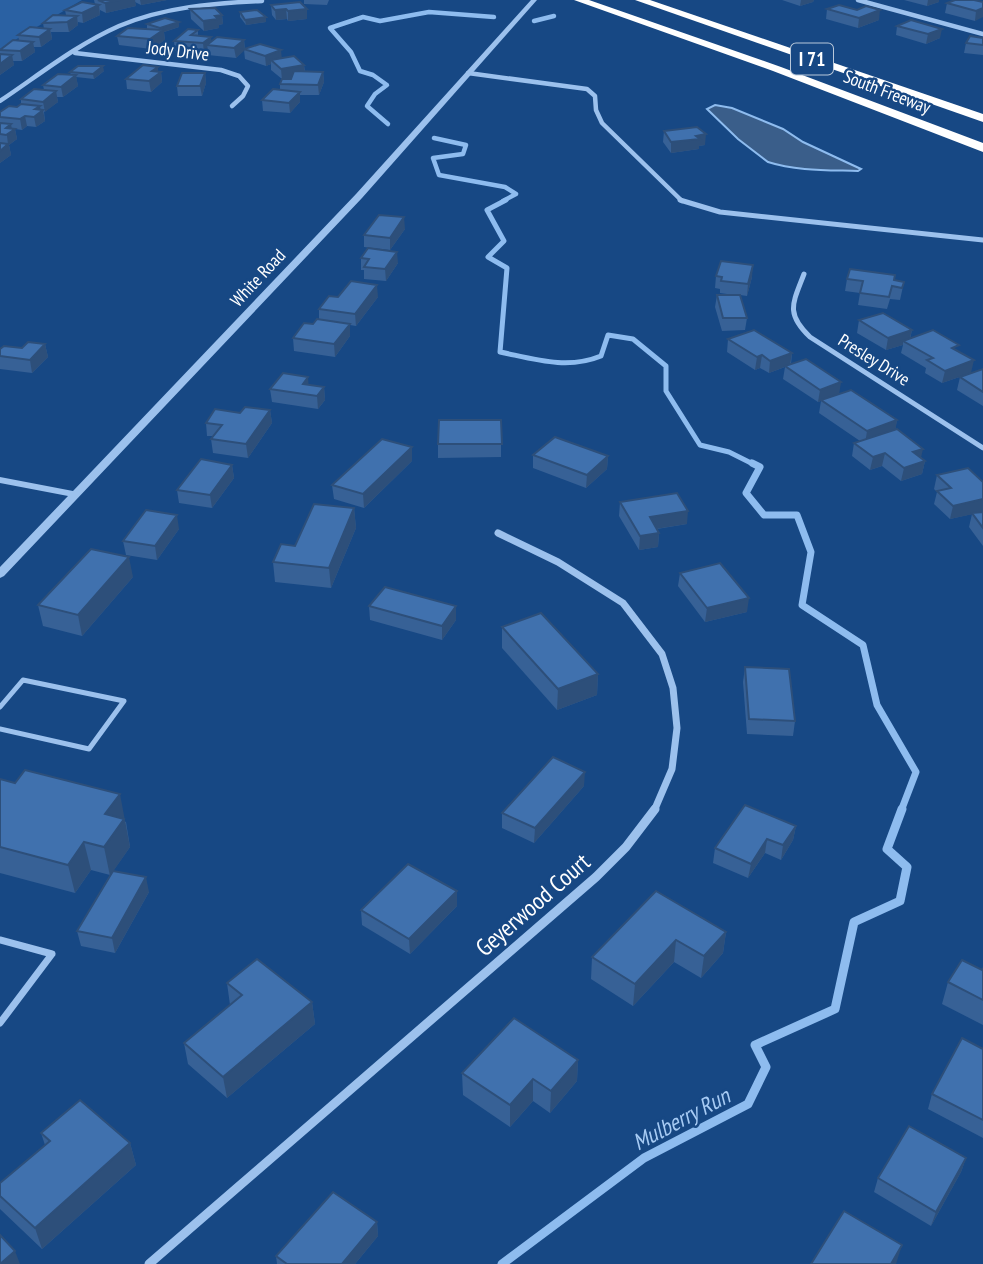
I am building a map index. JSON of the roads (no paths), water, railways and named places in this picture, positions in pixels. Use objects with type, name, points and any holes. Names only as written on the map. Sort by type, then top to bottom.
[{"type":"highway","name":"South Freeway","points":[[579,0],[777,69],[983,148]]},
{"type":"highway","name":"South Freeway","points":[[640,0],[983,118]]},
{"type":"street","name":"White Road","points":[[0,574],[359,196],[534,0]]},
{"type":"street","points":[[858,0],[983,34]]},
{"type":"street","points":[[0,101],[104,33],[134,20],[228,2],[262,1]]},
{"type":"street","name":"Jody Drive","points":[[74,53],[221,70],[239,76],[248,86],[243,96],[232,106]]},
{"type":"street","points":[[468,73],[587,89],[595,96],[596,110],[602,123],[668,190],[694,206],[720,212],[983,240]]},
{"type":"street","name":"Presley Drive","points":[[804,274],[792,310],[795,324],[810,337],[983,448]]},
{"type":"street","points":[[0,480],[77,495]]},
{"type":"street","name":"Geyerwood Court","points":[[149,1264],[596,877],[626,847],[654,811],[672,769],[677,727],[673,688],[662,653],[623,603],[558,562],[498,533]]},
{"type":"lane","points":[[0,707],[23,680],[124,701],[89,749],[0,729]]},
{"type":"lane","points":[[0,940],[52,954],[0,1023]]},
{"type":"waterway","name":"Mulberry Run","points":[[388,124],[367,106],[375,94],[387,85],[373,75],[360,71],[351,52],[330,28],[363,17],[380,21],[429,12],[494,17]]},
{"type":"waterway","name":"Mulberry Run","points":[[534,21],[554,16]]},
{"type":"waterway","name":"Mulberry Run","points":[[434,138],[466,145],[463,154],[433,158],[439,175],[505,187],[516,194],[503,201]]},
{"type":"waterway","name":"Mulberry Run","points":[[506,200],[487,210],[504,241],[488,257],[507,268],[500,352],[551,362],[576,362],[601,356],[608,335],[633,339],[666,366],[666,391],[700,445],[729,452],[755,465]]},
{"type":"waterway","name":"Mulberry Run","points":[[752,463],[760,467],[746,493],[764,515],[797,515],[811,552],[802,605],[863,645],[877,705],[916,772],[901,811]]},
{"type":"waterway","name":"Mulberry Run","points":[[502,1264],[644,1158],[748,1104],[766,1067],[755,1045],[835,1009],[854,922],[900,901],[907,867],[887,849],[902,809]]}]
